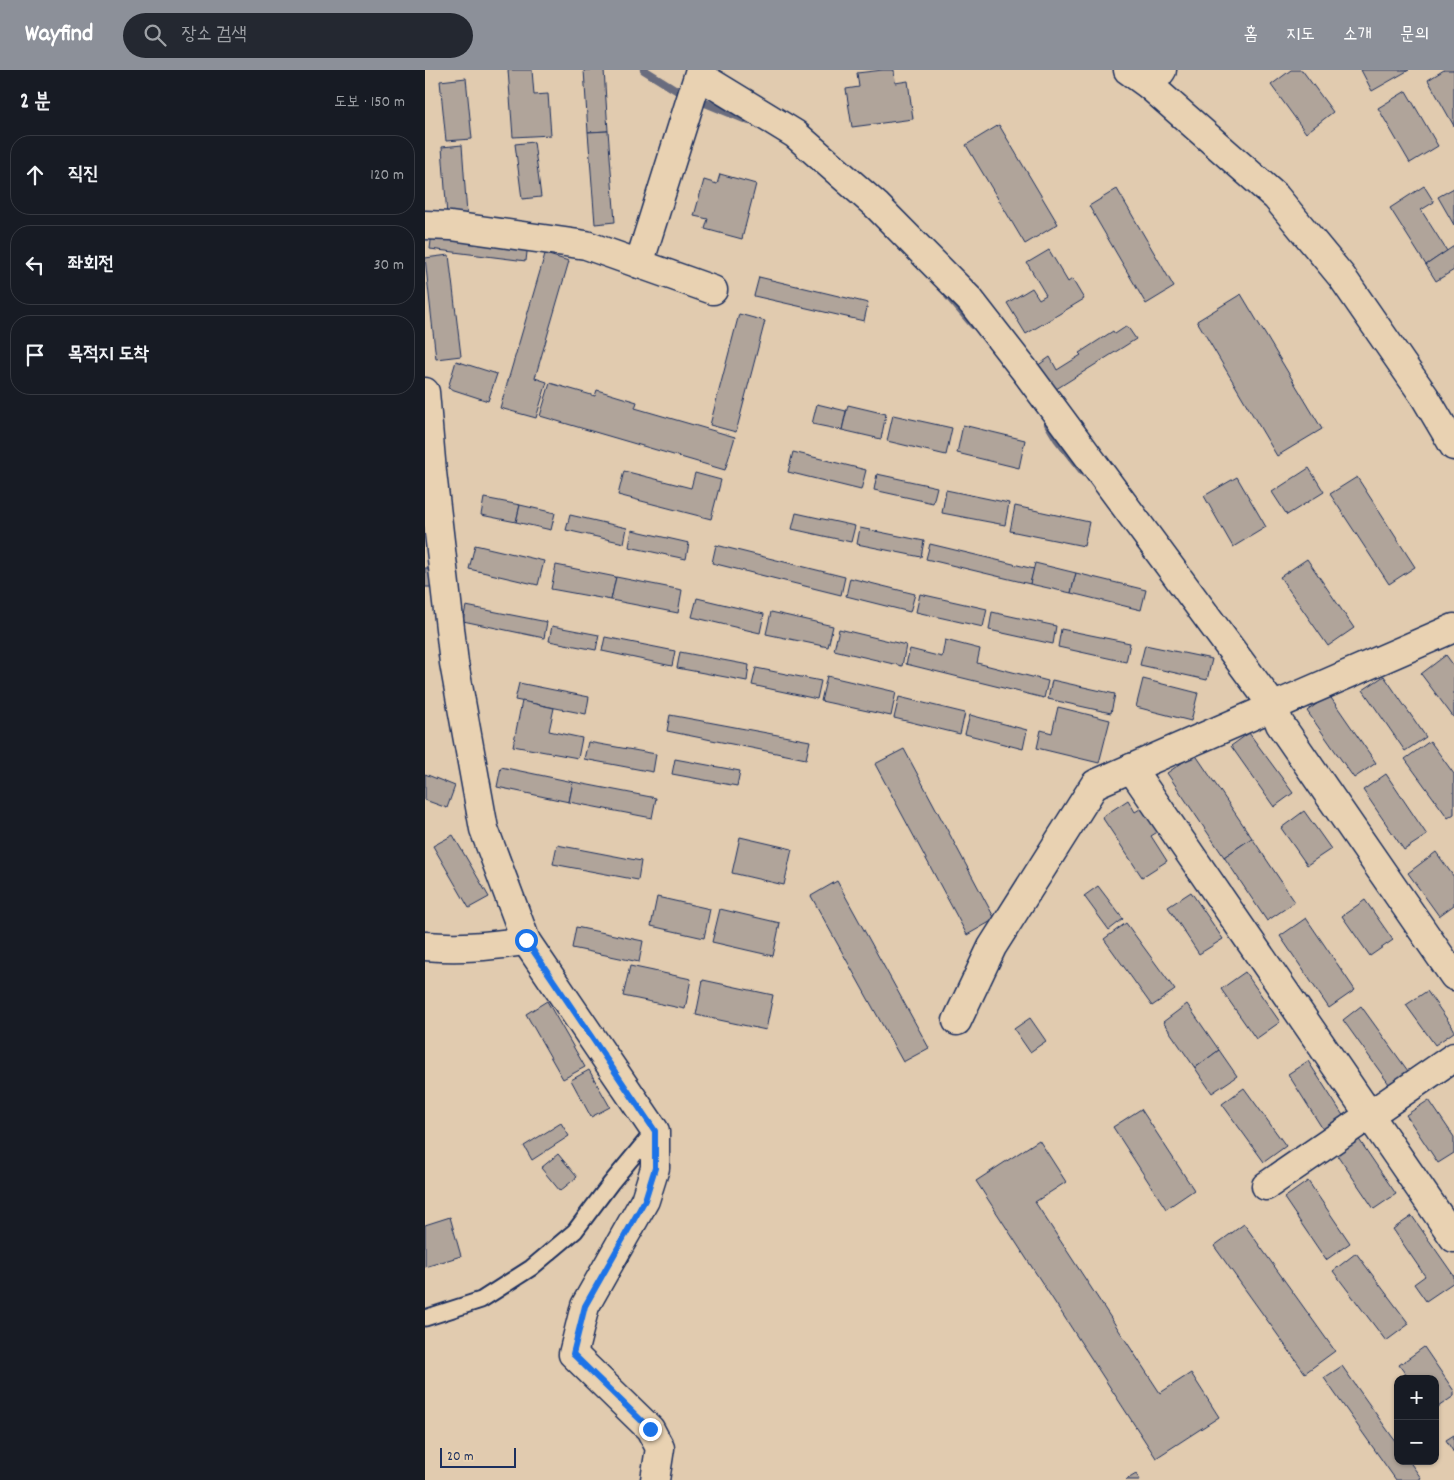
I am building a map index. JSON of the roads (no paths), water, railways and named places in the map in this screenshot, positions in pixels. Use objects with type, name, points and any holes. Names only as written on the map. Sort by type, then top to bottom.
[{"type":"street","points":[[1128,70],[1156,78],[1276,197],[1341,277],[1425,397],[1454,446]]},
{"type":"street","points":[[639,264],[700,73],[795,134],[877,206],[970,300],[1026,372],[1273,706],[1280,724],[1454,976]]},
{"type":"street","points":[[425,224],[586,244],[713,290]]},
{"type":"street","points":[[426,408],[454,663],[484,829],[526,940],[655,1131],[655,1168],[645,1200],[585,1306],[573,1354],[650,1429],[660,1448],[655,1480]]},
{"type":"street","points":[[957,1021],[992,947],[1095,784],[1454,628]]},
{"type":"street","points":[[1131,768],[1454,1238]]},
{"type":"street","points":[[425,946],[475,948],[526,940]]},
{"type":"street","points":[[1266,1186],[1454,1057]]},
{"type":"lane","points":[[425,1318],[481,1300],[531,1268],[575,1231],[611,1183],[655,1131]]},
{"type":"waterway","points":[[644,70],[681,93],[749,121]]},
{"type":"waterway","points":[[948,296],[973,325]]},
{"type":"waterway","points":[[1048,424],[1057,439],[1084,473]]}]
